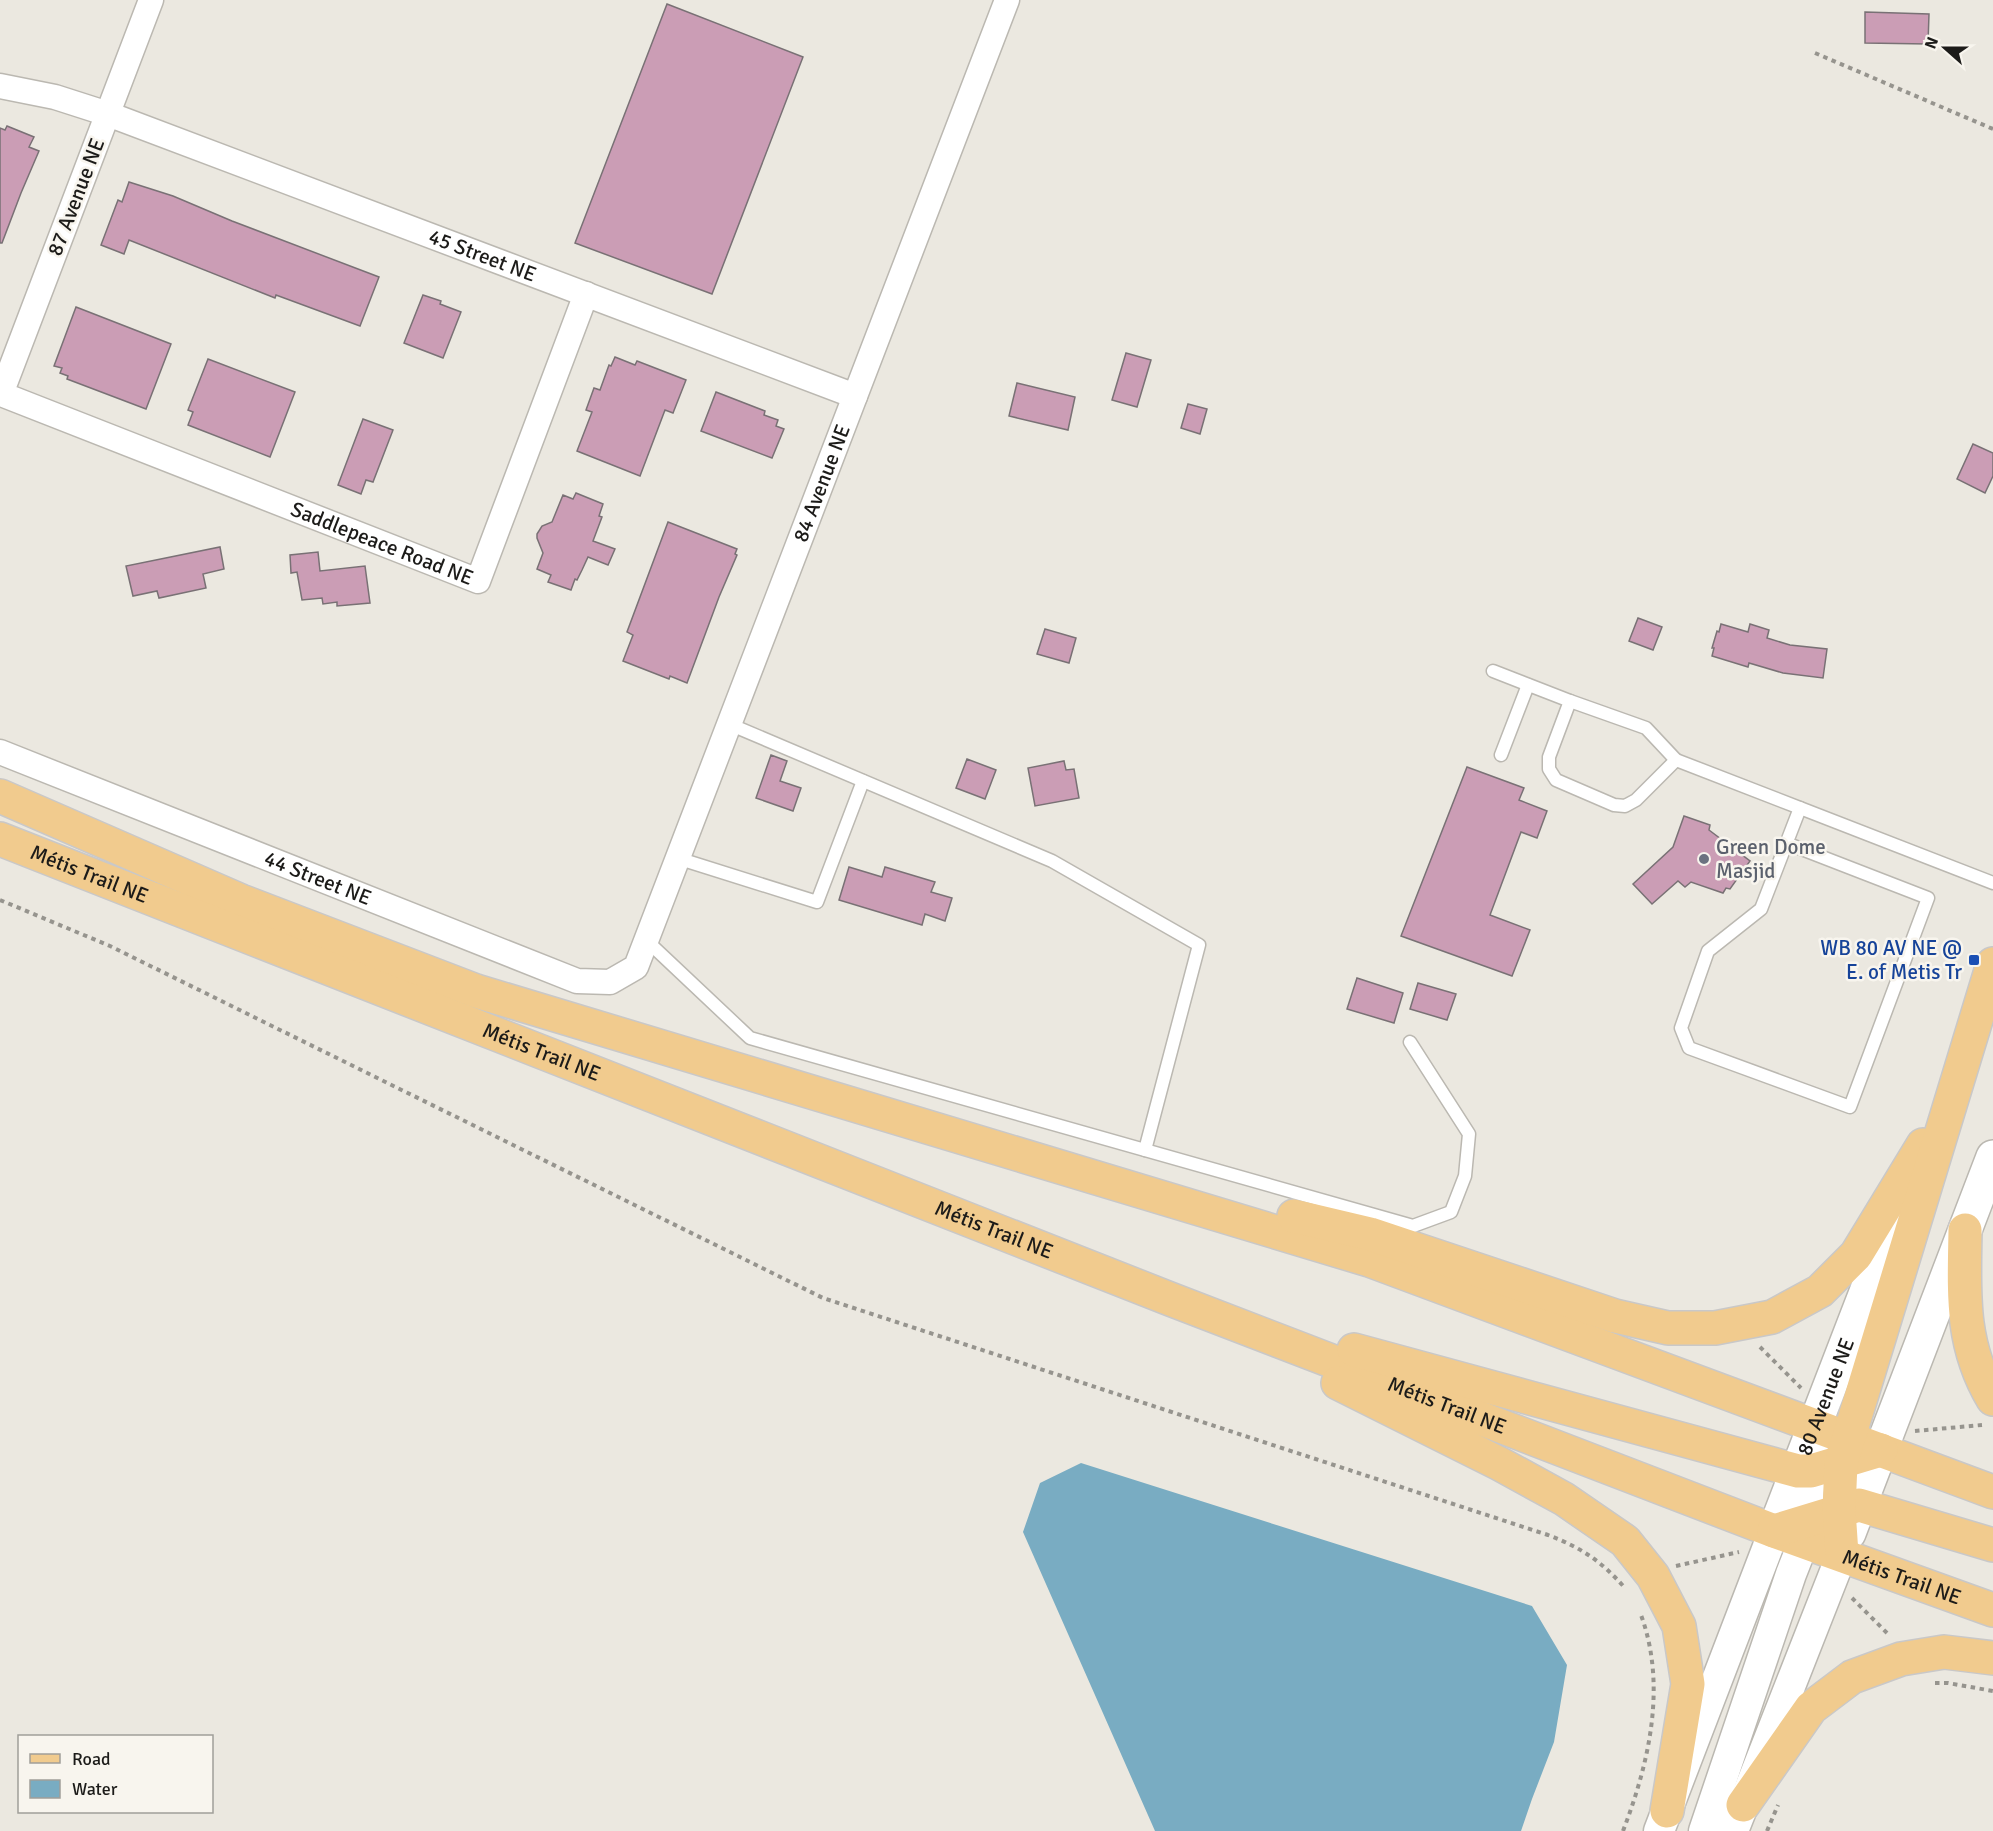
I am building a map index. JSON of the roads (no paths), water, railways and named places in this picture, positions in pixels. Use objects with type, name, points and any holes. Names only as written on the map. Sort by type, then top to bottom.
[{"type":"main road","name":"Métis Trail NE","points":[[0,796],[241,901],[477,991],[1369,1260],[1814,1427],[1824,1461]]},
{"type":"main road","name":"Métis Trail NE","points":[[0,839],[1170,1299],[1795,1531],[1842,1554],[1993,1610]]},
{"type":"main road","points":[[1849,1507],[1824,1461],[1993,963]]},
{"type":"main road","name":"80 Avenue NE","points":[[1795,1531],[1824,1461],[1814,1427],[1993,963]]},
{"type":"main road","points":[[906,1121],[1370,1234],[1615,1316],[1668,1328],[1716,1329],[1772,1317],[1820,1291],[1856,1255],[1923,1145]]},
{"type":"main road","points":[[1842,1554],[1849,1507],[1881,1450],[1993,1157]]},
{"type":"main road","points":[[1965,1230],[1964,1302],[1970,1346],[1992,1411]]},
{"type":"main road","points":[[1170,1299],[1824,1461],[1881,1450],[1993,1492]]},
{"type":"main road","points":[[1170,1299],[1500,1464],[1564,1499],[1625,1541],[1653,1576],[1679,1626],[1688,1684],[1663,1821]]},
{"type":"main road","points":[[1795,1531],[1849,1507],[1993,1545]]},
{"type":"main road","points":[[1738,1818],[1811,1708],[1852,1677],[1900,1659],[1944,1652],[1993,1658]]},
{"type":"street","name":"87 Avenue NE","points":[[1,394],[151,0]]},
{"type":"street","name":"84 Avenue NE","points":[[636,967],[1007,0]]},
{"type":"street","name":"45 Street NE","points":[[0,86],[55,97],[108,114],[855,396]]},
{"type":"street","name":"Saddlepeace Road NE","points":[[1,394],[478,581],[586,294]]},
{"type":"street","name":"44 Street NE","points":[[0,752],[577,981],[610,982],[636,967]]},
{"type":"street","name":"80 Avenue NE","points":[[1663,1821],[1795,1531]]},
{"type":"street","points":[[1704,1831],[1791,1574],[1795,1531]]},
{"type":"street","points":[[1738,1818],[1842,1554]]},
{"type":"lane","points":[[1493,671],[1646,728],[1676,760],[1993,883]]},
{"type":"lane","points":[[1501,755],[1528,685]]},
{"type":"lane","points":[[1570,701],[1549,757],[1549,769],[1556,780],[1614,805],[1625,806],[1636,800],[1676,760]]},
{"type":"lane","points":[[729,724],[1052,861],[1199,945],[1145,1150]]},
{"type":"lane","points":[[677,858],[818,902],[863,781]]},
{"type":"lane","points":[[1786,843],[1929,898],[1850,1107],[1689,1048],[1681,1028],[1708,951],[1761,909],[1786,843],[1800,808]]},
{"type":"lane","points":[[646,940],[750,1038],[1413,1226],[1451,1212],[1465,1176],[1469,1134],[1410,1042]]},
{"type":"water","points":[[1081,1463],[1532,1606],[1567,1665],[1554,1742],[1521,1831],[1155,1831],[1023,1532],[1040,1483]]},
{"type":"place","name":"Green Dome Masjid","points":[[1704,859]]},
{"type":"place","name":"WB 80 AV NE @ E. of Metis Tr","points":[[1974,960]]}]
